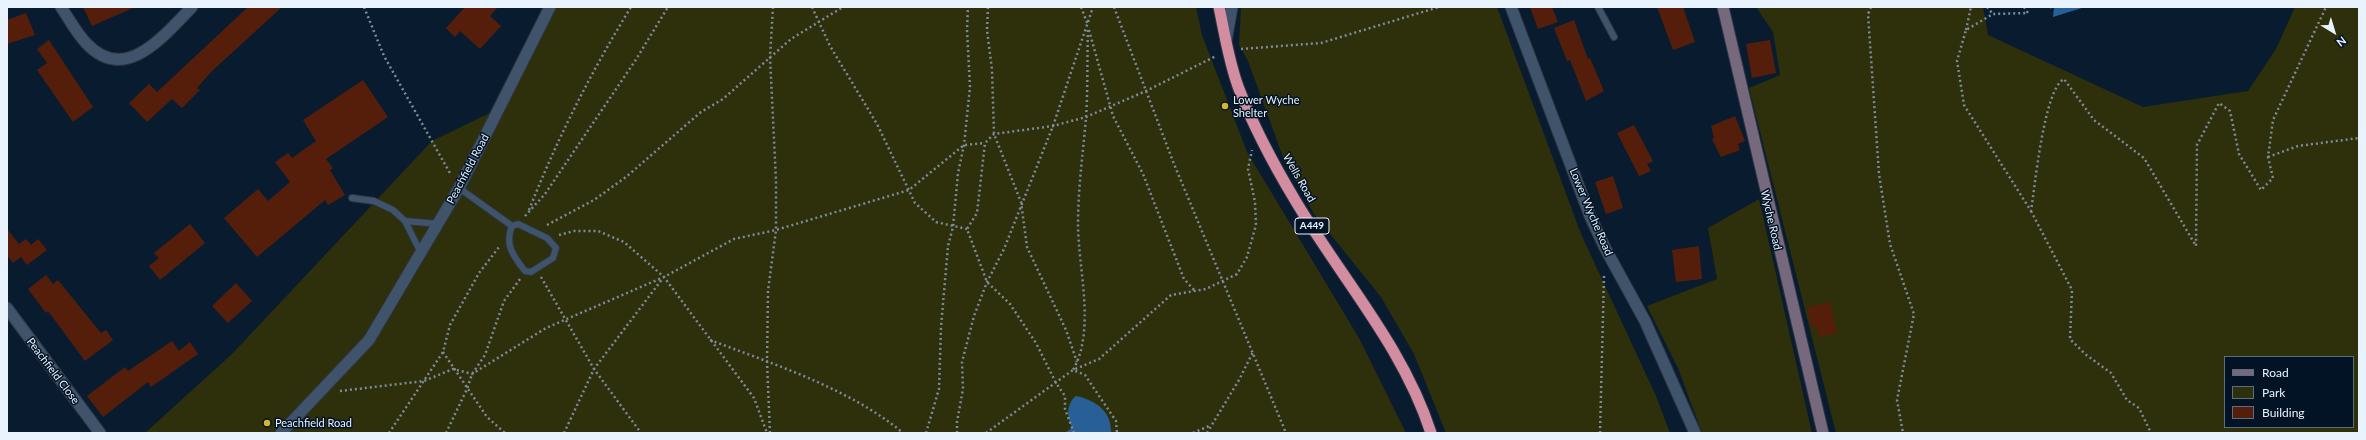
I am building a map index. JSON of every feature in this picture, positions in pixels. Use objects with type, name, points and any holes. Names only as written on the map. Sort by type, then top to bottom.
[{"type":"highway","name":"Wells Road","points":[[1219,7],[1227,46],[1239,89],[1261,138],[1296,201],[1397,356],[1431,433]]},
{"type":"main road","name":"Wyche Road","points":[[1723,7],[1822,433]]},
{"type":"street","points":[[61,7],[88,45],[108,58],[131,59],[154,46],[192,7]]},
{"type":"street","name":"Peachfield Road","points":[[281,433],[369,340],[459,188],[550,7]]},
{"type":"street","points":[[1227,46],[1232,7]]},
{"type":"street","name":"Lower Wyche Road","points":[[1511,7],[1590,216],[1605,248],[1645,321],[1695,433]]},
{"type":"street","name":"Peachfield Close","points":[[7,308],[100,433]]},
{"type":"lane","points":[[1598,7],[1614,37]]},
{"type":"lane","points":[[459,188],[515,225],[547,238],[556,248],[553,258],[531,272],[526,271],[513,256],[508,234],[515,225]]},
{"type":"lane","points":[[352,198],[374,201],[393,210],[405,221],[421,253]]},
{"type":"lane","points":[[405,221],[439,224]]},
{"type":"path","points":[[364,7],[384,56],[459,188]]},
{"type":"path","points":[[528,213],[548,163],[604,50],[631,7]]},
{"type":"path","points":[[515,225],[545,194],[635,61],[668,7]]},
{"type":"path","points":[[768,433],[768,291],[776,230],[776,181],[770,57],[773,7]]},
{"type":"path","points":[[812,7],[830,46],[877,124],[916,203],[936,222],[967,229]]},
{"type":"path","points":[[535,232],[594,200],[626,177],[701,112],[723,99],[791,39],[843,7]]},
{"type":"path","points":[[926,433],[939,389],[941,327],[948,246],[953,227],[958,173],[964,145],[970,87],[967,30],[968,7]]},
{"type":"path","points":[[988,7],[987,30],[992,70],[994,134],[1021,202],[1027,247],[1066,330],[1077,362]]},
{"type":"path","points":[[1080,7],[1088,26],[1113,116],[1143,174],[1184,279],[1195,291]]},
{"type":"path","points":[[957,433],[957,422],[964,389],[962,362],[974,316],[1004,249],[1021,202],[1053,126],[1088,26],[1093,7]]},
{"type":"path","points":[[1114,7],[1221,281],[1253,351],[1286,433]]},
{"type":"path","points":[[967,229],[977,213],[985,143],[994,134],[1053,126],[1086,117],[1146,92],[1227,46],[1321,43],[1439,7]]},
{"type":"path","points":[[1871,7],[1868,14],[1879,174],[1890,244],[1914,314],[1897,400],[1903,433]]},
{"type":"path","points":[[1972,7],[1957,61],[1964,105],[2031,211],[2072,290],[2070,339],[2085,354],[2111,373],[2127,400],[2139,408],[2151,433]]},
{"type":"path","points":[[1987,7],[1993,14]]},
{"type":"path","points":[[1966,30],[1993,14],[2028,13],[2024,7]]},
{"type":"path","points":[[2031,211],[2048,105],[2058,82],[2064,80],[2094,120],[2144,158],[2196,246],[2198,145],[2219,103],[2230,111],[2240,154],[2261,190],[2273,178],[2268,157],[2273,120],[2326,7]]},
{"type":"path","points":[[1073,370],[1077,362],[1084,334],[1078,224],[1080,166],[1086,117],[1088,26]]},
{"type":"path","points":[[986,433],[1073,370],[1099,359],[1171,295],[1206,289],[1237,274],[1244,262],[1256,225],[1255,202],[1248,169],[1252,150],[1261,138]]},
{"type":"path","points":[[2268,157],[2298,146],[2359,138]]},
{"type":"path","points":[[319,394],[424,382],[453,369],[472,374],[546,328],[664,277],[734,239],[776,230],[909,190],[964,145],[985,143]]},
{"type":"path","points":[[967,229],[988,282],[1010,304],[1036,343],[1056,383],[1065,396],[1065,409],[1074,433]]},
{"type":"path","points":[[547,238],[574,231],[598,231],[624,242],[664,277],[754,398],[768,433]]},
{"type":"path","points":[[389,433],[443,352],[450,325],[479,273],[508,234]]},
{"type":"path","points":[[536,269],[594,370],[641,433]]},
{"type":"path","points":[[446,433],[467,389],[472,374],[485,355],[504,301],[526,271]]},
{"type":"path","points":[[1600,433],[1604,272]]},
{"type":"path","points":[[564,433],[594,370],[664,277]]},
{"type":"path","points":[[710,340],[848,396],[890,421],[903,433]]},
{"type":"path","points":[[1207,433],[1239,380],[1253,351]]},
{"type":"path","points":[[443,352],[453,369],[487,417],[505,433]]},
{"type":"path","points":[[1073,370],[1084,375],[1116,421],[1117,433]]},
{"type":"path","points":[[1193,433],[1211,426]]},
{"type":"green space","points":[[550,7],[1196,7],[1202,35],[1247,152],[1359,338],[1406,433],[145,433],[232,354],[432,141],[500,108]]},
{"type":"green space","points":[[1241,7],[1497,7],[1581,234],[1656,396],[1670,433],[1446,433],[1414,354],[1381,297],[1314,214],[1283,157],[1248,61],[1239,45]]},
{"type":"green space","points":[[1756,7],[1983,7],[1988,35],[2143,107],[2248,91],[2276,49],[2295,7],[2359,7],[2359,433],[1836,433],[1749,88],[1780,75],[1773,32]]},
{"type":"green space","points":[[1759,199],[1812,433],[1702,433],[1678,368],[1647,306],[1717,279],[1708,228]]},
{"type":"water","points":[[2054,7],[2085,7],[2053,17]]},
{"type":"water","points":[[1076,396],[1090,400],[1101,408],[1109,418],[1111,433],[1077,433],[1073,429],[1068,414],[1070,404]]},
{"type":"building","points":[[83,7],[135,7],[92,26]]},
{"type":"building","points":[[248,7],[282,7],[211,72],[197,88],[200,90],[182,108],[172,99],[147,122],[129,103],[149,84],[157,92]]},
{"type":"building","points":[[465,7],[498,7],[490,16],[501,26],[480,49],[460,31],[455,37],[446,28]]},
{"type":"building","points":[[1530,7],[1552,7],[1558,22],[1538,29]]},
{"type":"building","points":[[1657,7],[1683,7],[1695,42],[1673,50]]},
{"type":"building","points":[[26,13],[35,35],[7,44],[7,20]]},
{"type":"building","points":[[1574,20],[1588,59],[1590,58],[1604,91],[1586,101],[1570,60],[1567,61],[1554,28]]},
{"type":"building","points":[[49,40],[93,107],[73,122],[37,70],[47,63],[37,49]]},
{"type":"building","points":[[1770,40],[1776,73],[1752,78],[1746,44]]},
{"type":"building","points":[[363,80],[388,117],[326,159],[333,168],[330,170],[345,195],[328,205],[325,200],[257,257],[224,218],[258,189],[268,201],[290,182],[275,162],[288,153],[292,158],[316,141],[303,120]]},
{"type":"building","points":[[1735,116],[1745,141],[1738,144],[1740,150],[1721,157],[1712,139],[1714,138],[1711,126]]},
{"type":"building","points":[[1634,125],[1653,161],[1647,164],[1651,171],[1639,176],[1617,133]]},
{"type":"building","points":[[1613,176],[1623,208],[1606,214],[1595,182]]},
{"type":"building","points":[[190,224],[205,243],[160,280],[149,266],[159,258],[154,253]]},
{"type":"building","points":[[7,229],[19,244],[26,239],[31,245],[38,239],[47,250],[27,265],[21,257],[13,263],[7,255]]},
{"type":"building","points":[[1699,246],[1702,279],[1676,282],[1672,250]]},
{"type":"building","points":[[46,275],[53,284],[58,280],[101,333],[106,330],[113,340],[85,361],[48,311],[46,313],[28,289]]},
{"type":"building","points":[[236,283],[252,301],[228,323],[212,306]]},
{"type":"building","points":[[1830,302],[1837,333],[1819,337],[1816,326],[1811,327],[1807,307]]},
{"type":"building","points":[[172,341],[179,351],[190,342],[198,354],[151,387],[148,382],[103,417],[87,396],[125,367],[128,371]]},
{"type":"waterway","points":[[1069,433],[1074,430]]},
{"type":"place","name":"Lower Wyche Shelter","points":[[1225,106]]},
{"type":"place","name":"Peachfield Road","points":[[267,423]]}]
